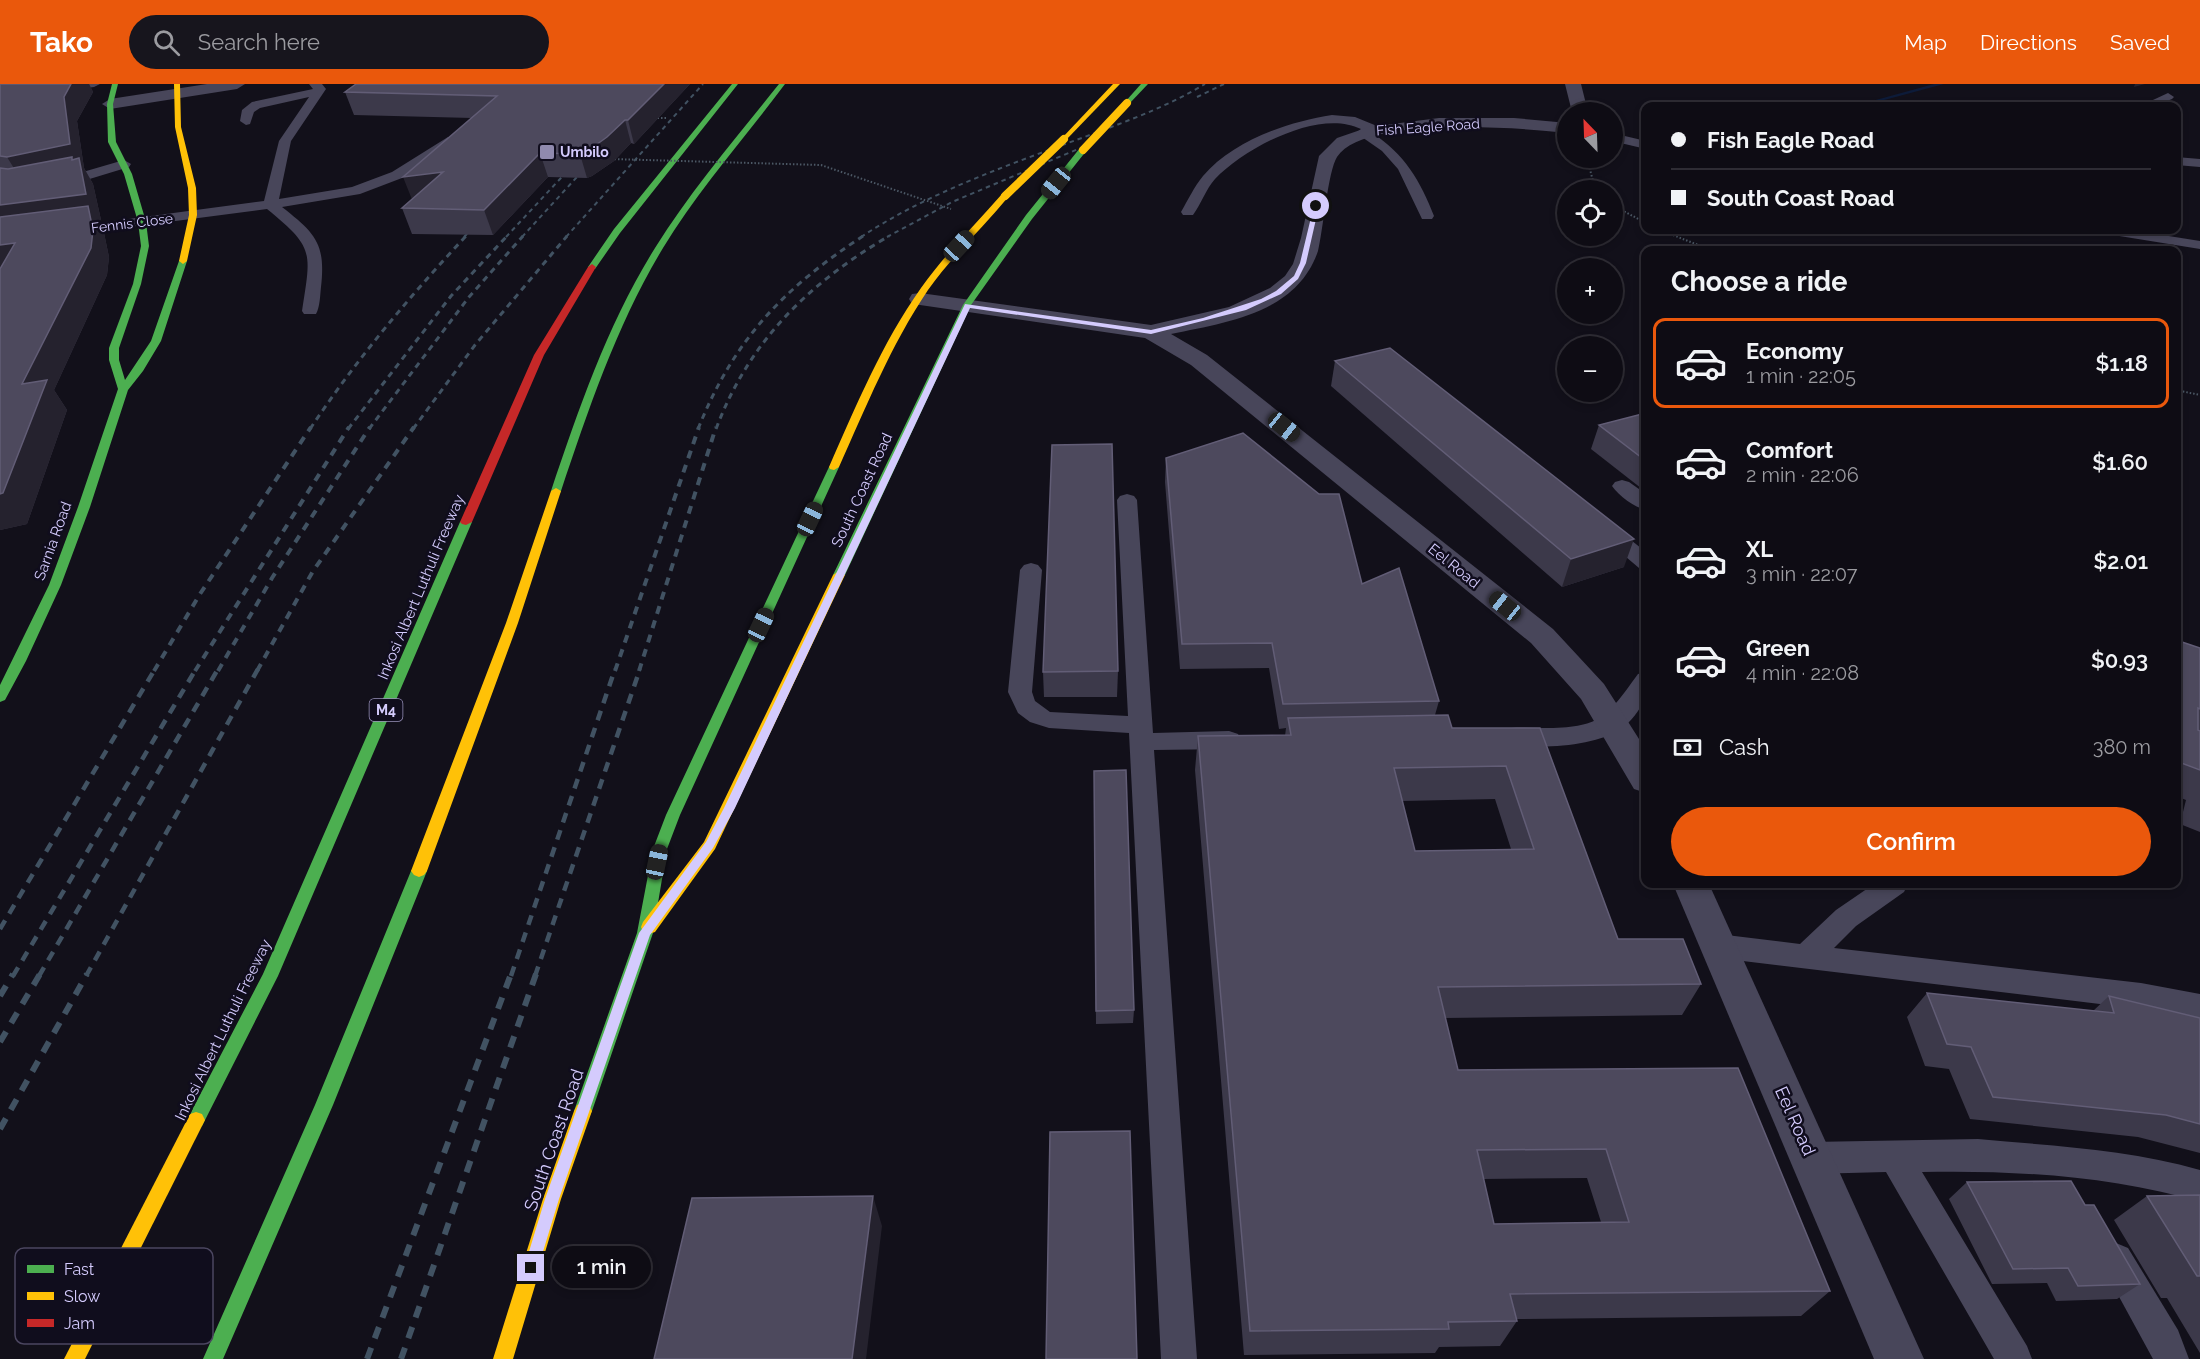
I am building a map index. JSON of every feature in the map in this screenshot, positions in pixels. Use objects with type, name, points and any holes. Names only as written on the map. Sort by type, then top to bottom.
[{"type":"main road","points":[[115,84],[110,104],[112,142],[124,165],[142,222],[145,246],[139,274],[114,348],[114,360],[123,389]]},
{"type":"main road","name":"Inkosi Albert Luthuli Freeway","points":[[131,1248],[270,976],[539,355],[578,288],[617,231],[735,84]]},
{"type":"main road","points":[[213,1359],[275,1223],[335,1080],[495,672],[598,368],[646,270],[708,178],[782,84]]},
{"type":"main road","name":"South Coast Road","points":[[503,1359],[552,1199],[645,933],[660,849],[673,815],[879,369],[920,299],[947,261],[1005,196],[1117,84]]},
{"type":"main road","name":"South Coast Road","points":[[645,933],[710,845],[729,808],[967,305],[1029,217],[1083,150],[1145,84]]},
{"type":"main road","name":"Sarnia Road","points":[[0,697],[26,654],[62,568],[123,389],[138,371],[156,341],[184,259],[193,215],[192,188],[178,127],[177,90]]},
{"type":"main road","name":"Inkosi Albert Luthuli Freeway","points":[[74,1359],[82,1344]]},
{"type":"street","points":[[110,104],[177,90],[237,84]]},
{"type":"street","points":[[1573,84],[1578,102]]},
{"type":"street","name":"Fish Eagle Road","points":[[1151,332],[1244,309],[1278,292],[1290,283],[1303,263],[1328,156],[1336,145],[1368,131],[1475,123],[1557,127]]},
{"type":"street","points":[[920,299],[1151,332]]},
{"type":"street","name":"Eel Road","points":[[1151,332],[1199,360],[1229,382],[1542,636],[1593,692],[1641,771]]},
{"type":"street","name":"Eel Road","points":[[1693,888],[1899,1359]]},
{"type":"lane","points":[[0,96],[94,84]]},
{"type":"lane","points":[[246,121],[248,110],[256,105],[317,88]]},
{"type":"lane","points":[[310,311],[316,266],[314,247],[303,230],[270,204],[286,139],[317,88]]},
{"type":"lane","points":[[2156,102],[2168,97]]},
{"type":"lane","points":[[1188,212],[1208,179],[1222,164],[1244,149],[1291,129],[1329,119],[1350,119],[1394,153],[1420,198],[1427,216]]},
{"type":"lane","name":"Fennis Close","points":[[58,232],[345,193],[375,185],[419,162],[460,134]]},
{"type":"lane","points":[[1623,139],[1641,143]]},
{"type":"lane","points":[[2181,161],[2200,163]]},
{"type":"lane","points":[[0,186],[23,189],[78,178],[124,165]]},
{"type":"lane","points":[[2132,234],[2200,245]]},
{"type":"lane","points":[[1622,486],[1641,500]]},
{"type":"lane","points":[[1127,500],[1179,1359]]},
{"type":"lane","points":[[1590,518],[1641,559]]},
{"type":"lane","points":[[1031,570],[1020,692],[1023,705],[1035,716],[1141,733],[1248,740]]},
{"type":"lane","points":[[1484,736],[1562,735],[1598,729],[1612,723],[1641,686]]},
{"type":"lane","points":[[1804,957],[1846,918],[1888,888]]},
{"type":"lane","points":[[1718,946],[2141,996],[2200,1007]]},
{"type":"lane","points":[[1811,1158],[1978,1155],[2159,1174],[2200,1186]]},
{"type":"lane","points":[[1895,1157],[2014,1359]]},
{"type":"lane","points":[[2059,1162],[2077,1192]]},
{"type":"lane","points":[[2100,1232],[2165,1342],[2170,1359]]},
{"type":"path","points":[[652,119],[661,109]]},
{"type":"path","points":[[646,118],[667,118]]},
{"type":"path","points":[[613,152],[607,158],[821,165],[951,209]]},
{"type":"path","points":[[1623,211],[1641,220]]},
{"type":"path","points":[[1670,234],[1702,246]]},
{"type":"path","points":[[2181,391],[2200,395]]},
{"type":"building","points":[[0,84],[71,84],[64,97],[70,144],[7,157],[0,156]]},
{"type":"building","points":[[356,84],[664,84],[628,120],[625,120],[586,152],[580,154],[540,153],[484,210],[402,208],[443,172],[403,177],[497,96],[345,92]]},
{"type":"building","points":[[72,157],[72,160],[79,158],[86,194],[0,205],[0,168],[8,169]]},
{"type":"building","points":[[88,206],[93,230],[91,248],[22,384],[47,380],[3,493],[0,494],[0,269],[15,243],[0,245],[0,217]]},
{"type":"building","points":[[1390,348],[1634,539],[1571,559],[1335,361]]},
{"type":"building","points":[[1641,414],[1641,457],[1599,425]]},
{"type":"building","points":[[1243,433],[1319,494],[1339,494],[1362,584],[1399,568],[1439,701],[1283,704],[1272,643],[1182,644],[1166,458]]},
{"type":"building","points":[[1112,444],[1118,671],[1043,672],[1052,445]]},
{"type":"building","points":[[2181,642],[2200,648],[2198,730],[2200,731],[2200,770],[2181,763]]},
{"type":"building","points":[[1448,715],[1452,728],[1540,728],[1618,939],[1683,939],[1701,984],[1438,987],[1458,1070],[1738,1068],[1830,1291],[1510,1294],[1517,1321],[1448,1322],[1449,1329],[1250,1331],[1198,736],[1291,735],[1288,718]],"holes":[[[1506,766],[1534,849],[1415,851],[1394,768]],[[1606,1149],[1629,1222],[1494,1224],[1477,1150]]]},
{"type":"building","points":[[1126,770],[1134,1010],[1096,1011],[1094,771]]},
{"type":"building","points":[[1927,993],[2114,1013],[2109,996],[2200,1018],[2200,1124],[2166,1115],[1993,1097],[1971,1047],[1947,1044]]},
{"type":"building","points":[[1130,1131],[1137,1359],[1046,1359],[1050,1132]]},
{"type":"building","points":[[2071,1181],[2085,1205],[2094,1205],[2140,1284],[2078,1286],[2068,1268],[2013,1269],[1967,1182]]},
{"type":"building","points":[[2200,1195],[2200,1276],[2197,1276],[2147,1196]]},
{"type":"building","points":[[873,1196],[852,1359],[654,1359],[692,1198]]},
{"type":"waterway","points":[[1872,102],[1941,84]]},
{"type":"railway","points":[[566,237],[703,84]]},
{"type":"railway","points":[[861,237],[939,194],[1143,114],[1205,84]]},
{"type":"railway","points":[[1197,97],[1224,84]]},
{"type":"railway","points":[[887,237],[952,202],[1090,144]]},
{"type":"railway","points":[[506,237],[573,165]]},
{"type":"railway","points":[[522,237],[587,166]]},
{"type":"railway","points":[[464,237],[478,222]]},
{"type":"railway","points":[[310,429],[384,330],[466,236]]},
{"type":"railway","points":[[348,429],[451,296],[507,236]]},
{"type":"railway","points":[[369,429],[469,297],[523,236]]},
{"type":"railway","points":[[413,429],[475,345],[567,236]]},
{"type":"railway","points":[[698,429],[728,368],[764,318],[809,275],[863,236]]},
{"type":"railway","points":[[716,429],[746,368],[785,317],[833,274],[889,236]]},
{"type":"railway","points":[[154,671],[200,594],[311,427]]},
{"type":"railway","points":[[195,671],[349,427]]},
{"type":"railway","points":[[218,671],[272,578],[370,427]]},
{"type":"railway","points":[[257,671],[313,571],[414,427]]},
{"type":"railway","points":[[615,671],[699,427]]},
{"type":"railway","points":[[639,671],[716,427]]},
{"type":"railway","points":[[0,929],[155,669]]},
{"type":"railway","points":[[13,976],[196,669]]},
{"type":"railway","points":[[39,976],[218,669]]},
{"type":"railway","points":[[86,976],[258,669]]},
{"type":"railway","points":[[511,976],[615,669]]},
{"type":"railway","points":[[535,976],[640,669]]},
{"type":"railway","points":[[0,996],[13,974]]},
{"type":"railway","points":[[0,1042],[40,974]]},
{"type":"railway","points":[[0,1129],[87,974]]},
{"type":"railway","points":[[367,1359],[511,974]]},
{"type":"railway","points":[[401,1359],[536,974]]},
{"type":"traffic: fast","points":[[115,84],[110,104],[112,142],[128,174],[142,222],[145,246],[137,284],[114,348],[114,360],[123,389]]},
{"type":"traffic: fast","points":[[592,267],[617,231],[735,84]]},
{"type":"traffic: fast","points":[[556,491],[601,366],[627,306],[659,248],[718,164],[782,84]]},
{"type":"traffic: fast","points":[[1127,103],[1145,84]]},
{"type":"traffic: fast","points":[[839,575],[967,305],[1029,217],[1083,150]]},
{"type":"traffic: fast","points":[[0,697],[20,661],[55,585],[84,507],[123,389],[138,371],[156,341],[183,261]]},
{"type":"traffic: fast","points":[[583,1111],[645,933],[660,849],[673,815],[834,467]]},
{"type":"traffic: fast","points":[[196,1120],[270,976],[466,522]]},
{"type":"traffic: fast","points":[[213,1359],[324,1105],[419,871]]},
{"type":"traffic: slow","points":[[177,84],[178,127],[192,188],[193,215],[183,261]]},
{"type":"traffic: slow","points":[[1064,139],[1117,84]]},
{"type":"traffic: slow","points":[[1083,150],[1127,103]]},
{"type":"traffic: slow","points":[[1005,196],[1064,139]]},
{"type":"traffic: slow","points":[[834,467],[881,364],[908,314],[940,268],[1005,196]]},
{"type":"traffic: slow","points":[[419,871],[512,623],[556,491]]},
{"type":"traffic: slow","points":[[649,927],[710,845],[839,575]]},
{"type":"traffic: slow","points":[[503,1359],[552,1199],[583,1111]]},
{"type":"traffic: slow","points":[[131,1248],[196,1120]]},
{"type":"traffic: slow","points":[[74,1359],[82,1344]]},
{"type":"traffic: jam","points":[[466,522],[539,355],[592,267]]},
{"type":"place","name":"Umbilo","points":[[547,152]]},
{"type":"route","points":[[531,1268],[552,1199],[645,933],[710,845],[729,808],[967,305],[1151,332],[1244,309],[1278,292],[1296,277],[1311,238],[1316,206]]}]
